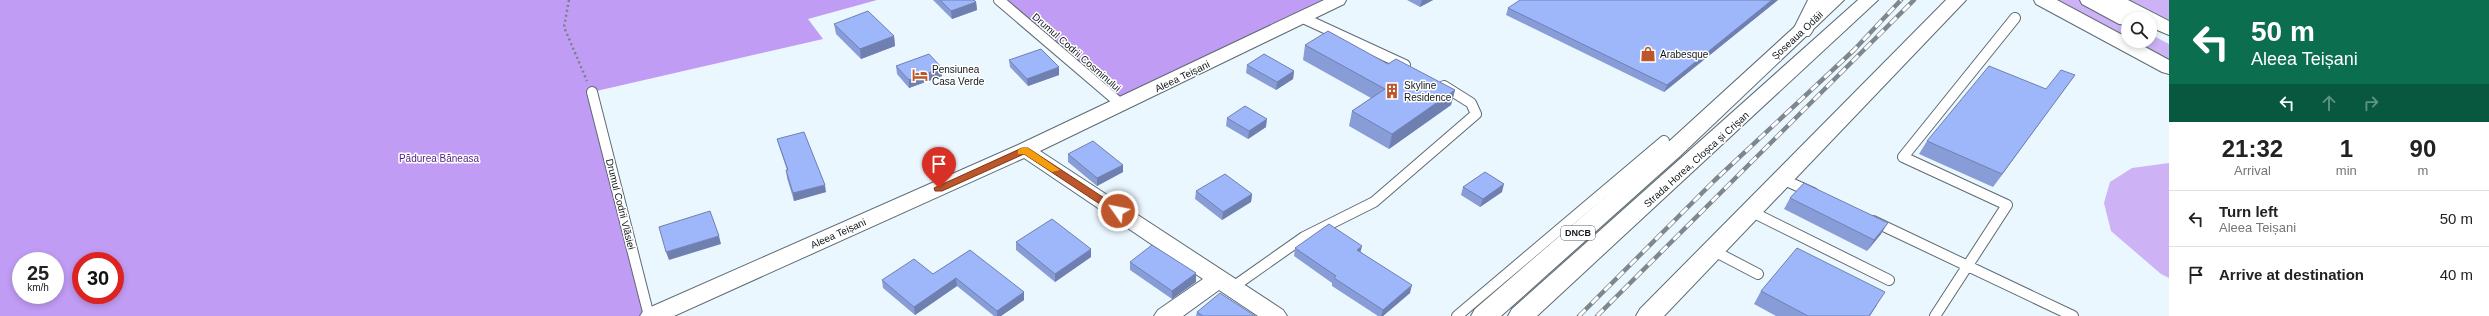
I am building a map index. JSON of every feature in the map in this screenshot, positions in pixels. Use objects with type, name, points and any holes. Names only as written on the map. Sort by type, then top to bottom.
[{"type":"main road","points":[[1802,32],[1817,0]]},
{"type":"main road","name":"Șoseaua Odăii","points":[[1668,146],[1760,71],[1835,0]]},
{"type":"main road","name":"Strada Horea, Cloșca și Crișan","points":[[1521,316],[1869,0]]},
{"type":"main road","points":[[1648,316],[1957,0]]},
{"type":"main road","points":[[2043,0],[2169,68]]},
{"type":"main road","points":[[2089,0],[2121,17]]},
{"type":"main road","points":[[2114,0],[2169,29]]},
{"type":"main road","points":[[2157,37],[2169,43]]},
{"type":"main road","name":"DNCB","points":[[1484,316],[1668,146]]},
{"type":"street","name":"Aleea Teișani","points":[[651,316],[1025,150],[1122,105],[1338,0]]},
{"type":"street","points":[[1025,150],[1226,282],[1275,316]]},
{"type":"street","points":[[1166,316],[1226,282]]},
{"type":"lane","name":"Drumul Codrii Cosminului","points":[[999,0],[1122,105]]},
{"type":"lane","points":[[1303,18],[1412,69]]},
{"type":"lane","points":[[1935,316],[2007,205],[1903,157],[2015,18]]},
{"type":"lane","points":[[1226,282],[1304,237],[1374,202],[1476,114],[1471,104],[1433,80]]},
{"type":"lane","name":"Drumul Codrii Vlăsiei","points":[[592,92],[651,316]]},
{"type":"lane","points":[[1457,316],[1654,148],[1668,146]]},
{"type":"lane","points":[[1782,178],[1827,199]]},
{"type":"lane","points":[[1750,211],[1889,280]]},
{"type":"lane","points":[[1862,216],[2074,316]]},
{"type":"lane","points":[[1712,250],[1758,274]]},
{"type":"path","points":[[569,0],[564,27],[592,92]]},
{"type":"shaded area","points":[[2043,0],[2088,0],[2121,18],[2121,42]]},
{"type":"shaded area","points":[[2114,0],[2169,0],[2169,29],[2157,23],[2157,12],[2137,12]]},
{"type":"shaded area","points":[[2157,38],[2169,44],[2169,68],[2132,48],[2157,48]]},
{"type":"shaded area","points":[[2169,163],[2169,278],[2161,274],[2111,231],[2104,203],[2110,182],[2132,168]]},
{"type":"green space","name":"Pădurea Băneasa","points":[[0,0],[877,0],[808,19],[823,39],[592,92],[649,316],[0,316]]},
{"type":"green space","points":[[999,0],[1338,0],[1122,105]]},
{"type":"building","points":[[940,0],[974,0],[976,2],[951,11]]},
{"type":"building","name":"Arabesque","points":[[1520,0],[1772,0],[1667,85],[1508,8]]},
{"type":"building","points":[[868,11],[894,36],[860,49],[834,24]]},
{"type":"building","points":[[1328,31],[1388,64],[1396,59],[1455,90],[1392,134],[1352,111],[1385,89],[1305,45]]},
{"type":"building","points":[[1041,49],[1059,67],[1027,79],[1009,60]]},
{"type":"building","points":[[929,54],[942,68],[909,80],[896,66]]},
{"type":"building","points":[[1264,54],[1294,71],[1277,82],[1247,65]]},
{"type":"building","points":[[1989,66],[2046,89],[2061,70],[2075,75],[2002,174],[1927,141]]},
{"type":"building","points":[[1245,106],[1267,119],[1249,131],[1227,118]]},
{"type":"building","points":[[804,132],[825,185],[793,193],[786,170],[788,170],[777,139]]},
{"type":"building","points":[[1093,141],[1123,165],[1097,178],[1068,154]]},
{"type":"building","points":[[1485,172],[1504,184],[1483,199],[1463,187]]},
{"type":"building","points":[[1225,174],[1252,194],[1223,212],[1196,191]]},
{"type":"building","points":[[1804,183],[1888,223],[1874,240],[1790,198]]},
{"type":"building","points":[[710,211],[719,236],[666,252],[659,227]]},
{"type":"building","points":[[1052,219],[1091,249],[1055,274],[1016,242]]},
{"type":"building","points":[[1329,224],[1362,246],[1357,250],[1412,285],[1383,310],[1334,278],[1336,276],[1295,248]]},
{"type":"building","points":[[1152,245],[1196,273],[1172,291],[1130,262]]},
{"type":"building","points":[[1797,248],[1885,292],[1869,316],[1808,316],[1761,291]]},
{"type":"building","points":[[970,250],[1024,292],[997,311],[956,278],[914,307],[882,280],[914,259],[933,274]]},
{"type":"building","points":[[1220,293],[1255,316],[1203,316],[1197,312]]},
{"type":"railway","points":[[1579,316],[1715,180],[1854,50],[1901,0]]},
{"type":"railway","points":[[1597,316],[1914,0]]},
{"type":"slow traffic","points":[[1021,152],[1025,150],[1056,170]]},
{"type":"place","name":"Arabesque","points":[[1648,54]]},
{"type":"place","name":"Pensiunea Casa Verde","points":[[920,75]]},
{"type":"place","name":"Skyline Residence","points":[[1392,91]]},
{"type":"route","points":[[939,188],[1025,150],[1118,211]]}]
